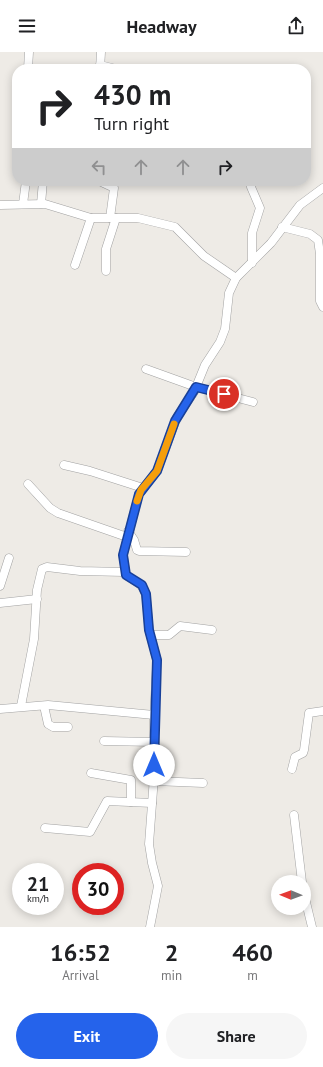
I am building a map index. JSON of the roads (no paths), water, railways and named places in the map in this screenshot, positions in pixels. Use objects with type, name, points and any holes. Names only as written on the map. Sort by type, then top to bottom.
[{"type":"street","points":[[28,64],[29,52]]},
{"type":"street","points":[[100,64],[101,52]]},
{"type":"street","points":[[23,204],[25,186]]},
{"type":"street","points":[[41,204],[42,186]]},
{"type":"street","points":[[106,271],[106,249],[113,218],[114,188],[110,186]]},
{"type":"street","points":[[251,186],[260,208],[252,233],[252,262]]},
{"type":"street","points":[[150,927],[158,886],[150,857],[149,844],[154,781],[154,715],[157,660],[151,635],[146,594],[142,585],[124,572],[123,555],[139,494],[157,471],[175,421],[196,387],[206,365],[220,342],[225,329],[229,293],[236,278],[271,243],[300,205],[323,188]]},
{"type":"street","points":[[0,205],[41,204],[56,206],[91,218],[138,218],[175,227],[204,256],[236,278]]},
{"type":"street","points":[[75,265],[91,218]]},
{"type":"street","points":[[282,227],[310,234],[318,240],[320,244],[322,265],[320,301],[323,307]]},
{"type":"street","points":[[146,369],[196,387],[253,402]]},
{"type":"street","points":[[64,465],[90,471],[143,488]]},
{"type":"street","points":[[28,484],[50,508],[58,513],[128,534],[134,540],[137,550],[139,551],[186,552]]},
{"type":"street","points":[[0,586],[9,558]]},
{"type":"street","points":[[21,706],[34,640],[38,581],[45,567],[80,571],[124,572]]},
{"type":"street","points":[[0,603],[37,599]]},
{"type":"street","points":[[151,635],[169,635],[180,626],[212,630]]},
{"type":"street","points":[[0,709],[21,706],[44,706],[154,715]]},
{"type":"street","points":[[44,706],[48,724],[53,727],[68,727]]},
{"type":"street","points":[[292,769],[295,757],[303,753],[304,750],[310,713],[323,711]]},
{"type":"street","points":[[104,742],[154,742]]},
{"type":"street","points":[[91,773],[131,780],[131,802]]},
{"type":"street","points":[[154,781],[203,783]]},
{"type":"street","points":[[45,828],[90,832],[95,826],[98,816],[107,802],[152,803]]},
{"type":"street","points":[[294,815],[301,875]]},
{"type":"street","points":[[309,915],[312,927]]}]
